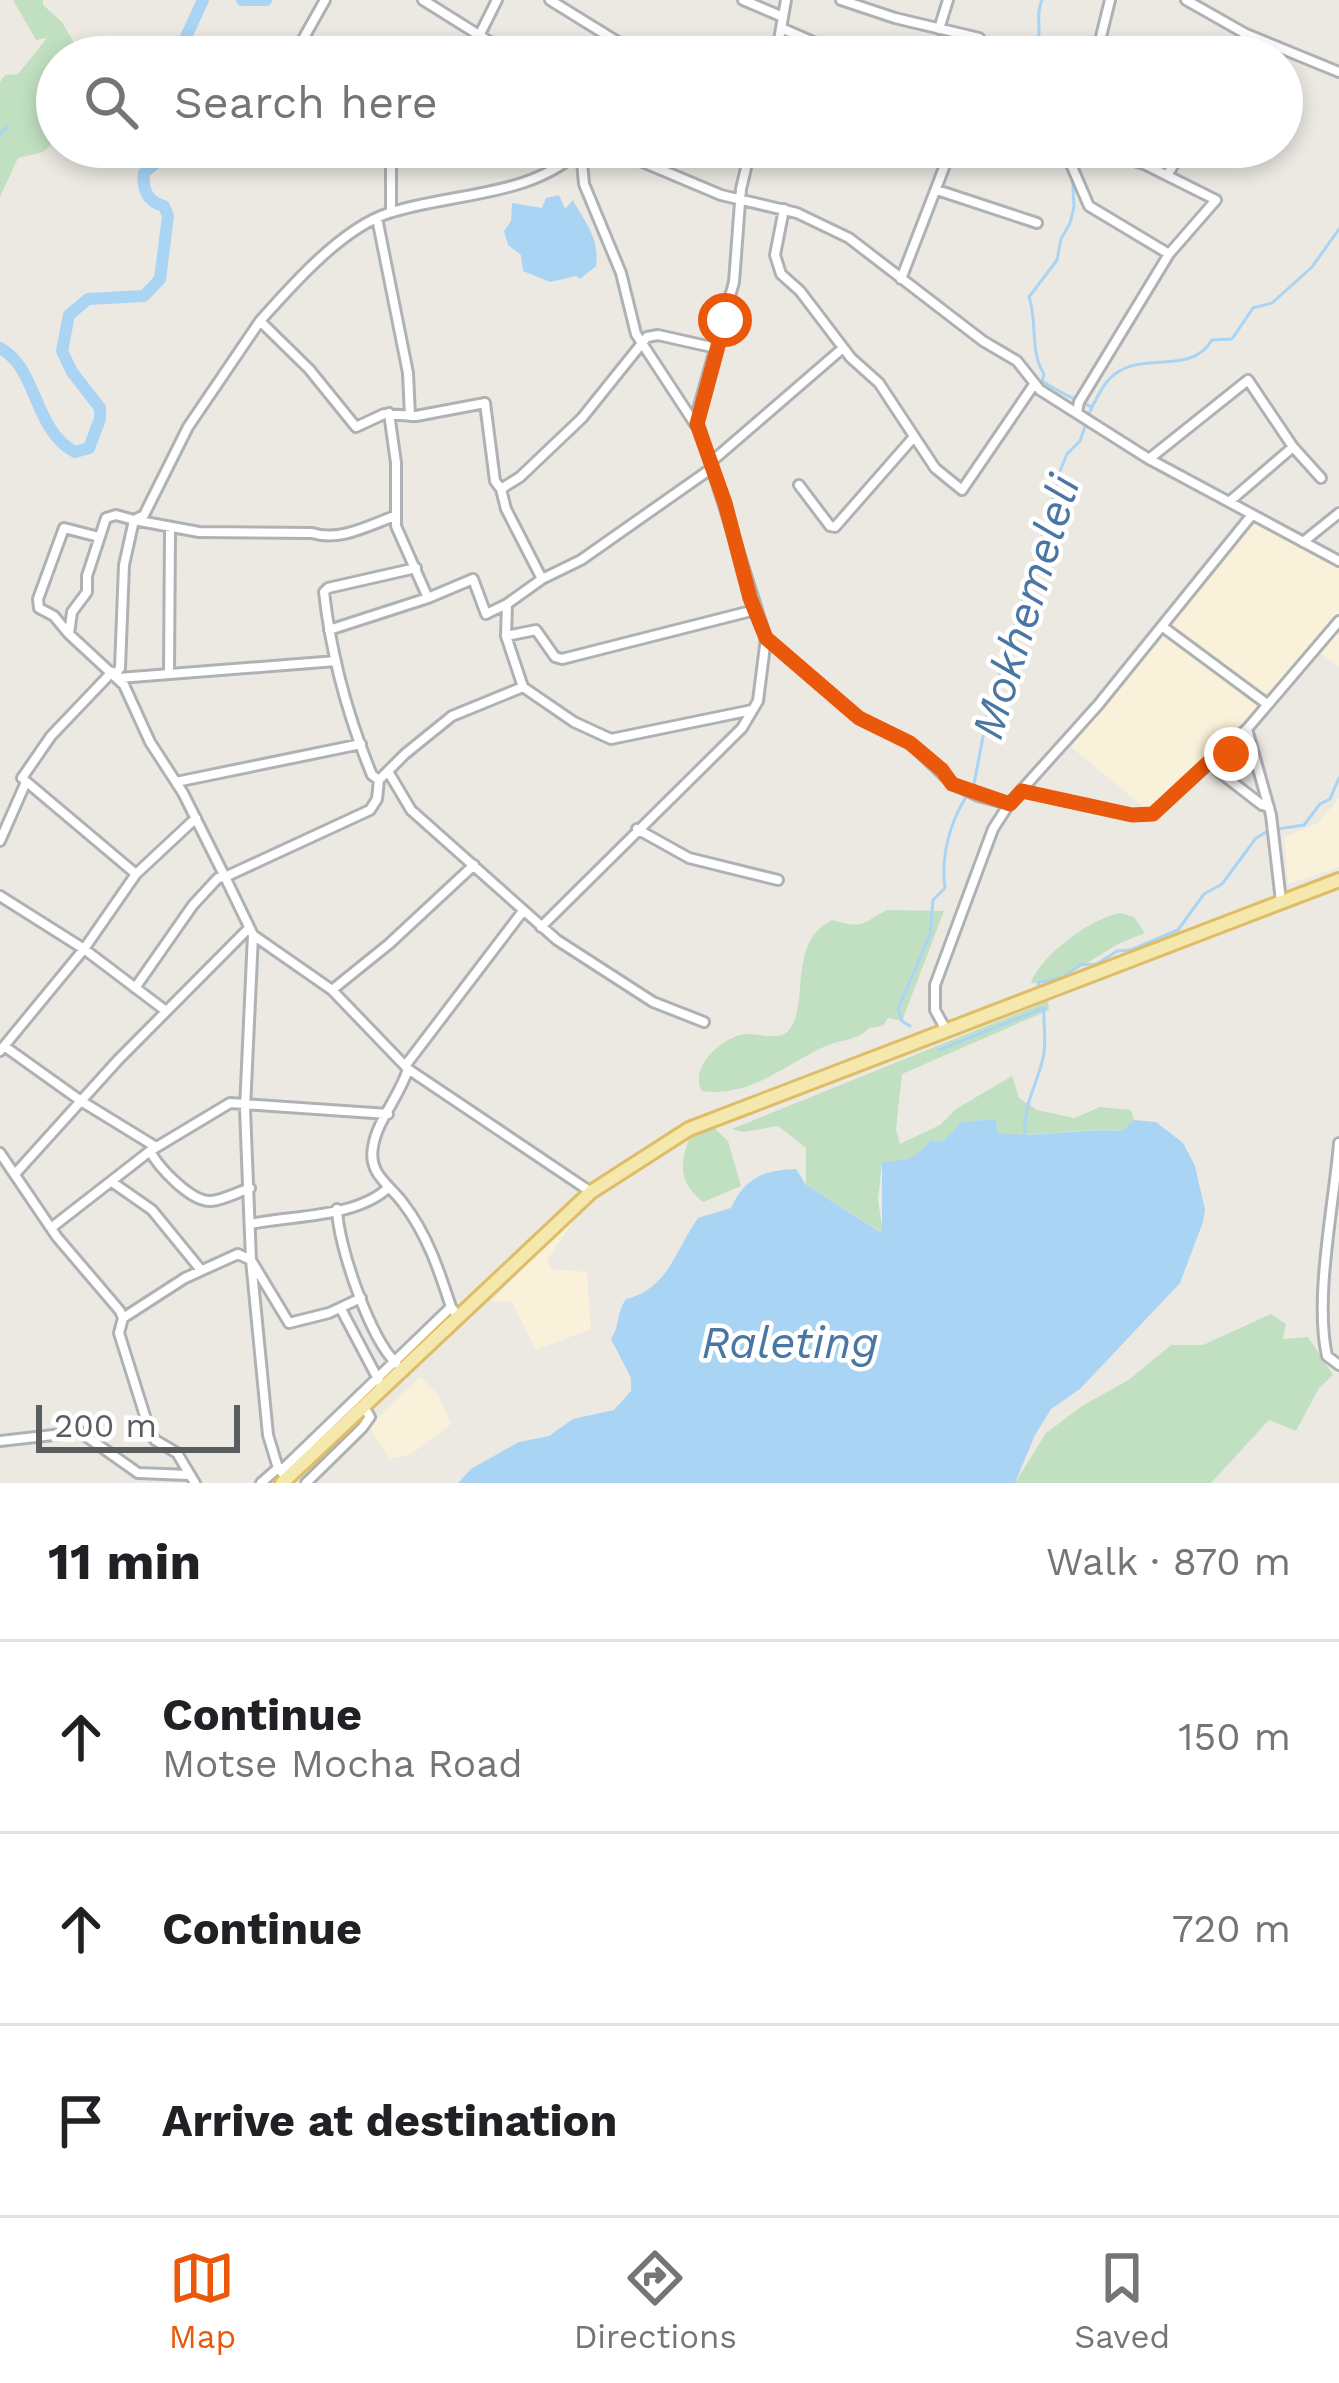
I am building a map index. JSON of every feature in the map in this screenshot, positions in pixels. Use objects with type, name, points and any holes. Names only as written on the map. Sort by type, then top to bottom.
[{"type":"main road","points":[[283,1476],[364,1407],[455,1312],[591,1192],[631,1162],[689,1129],[1339,880]]},
{"type":"street","points":[[305,36],[325,0]]},
{"type":"street","points":[[423,0],[483,36]]},
{"type":"street","points":[[480,34],[497,0]]},
{"type":"street","points":[[550,0],[605,36]]},
{"type":"street","points":[[743,0],[807,36]]},
{"type":"street","points":[[780,36],[786,0]]},
{"type":"street","points":[[841,0],[971,36]]},
{"type":"street","points":[[939,28],[948,0]]},
{"type":"street","points":[[1101,36],[1110,0]]},
{"type":"street","points":[[1186,0],[1251,36]]},
{"type":"street","points":[[1303,57],[1339,72]]},
{"type":"street","points":[[391,168],[392,212]]},
{"type":"street","points":[[134,520],[144,515],[188,427],[260,321],[322,257],[392,212],[512,186],[553,168]]},
{"type":"street","points":[[541,927],[742,728],[761,688],[766,638],[697,424],[641,345],[621,273],[597,224],[580,168]]},
{"type":"street","points":[[653,168],[784,209],[849,238],[983,341],[1017,361],[1033,386],[1149,459],[1339,561]]},
{"type":"street","points":[[697,424],[734,282],[747,168]]},
{"type":"street","points":[[902,279],[945,168]]},
{"type":"street","points":[[1072,168],[1085,202],[1169,254]]},
{"type":"street","points":[[1077,412],[1169,254],[1216,200],[1149,168]]},
{"type":"street","points":[[1167,175],[1172,168]]},
{"type":"street","points":[[937,190],[1037,223]]},
{"type":"street","points":[[784,209],[776,265],[843,348],[879,382],[935,468],[964,490],[1033,386]]},
{"type":"street","points":[[377,218],[408,373],[410,416]]},
{"type":"street","points":[[260,321],[309,369],[353,425],[389,413],[410,416],[485,403],[495,481],[542,579]]},
{"type":"street","points":[[501,489],[582,418],[647,337],[658,335],[716,348]]},
{"type":"street","points":[[329,630],[473,579],[486,614],[507,604],[542,579],[581,560],[712,465],[843,348]]},
{"type":"street","points":[[1149,459],[1248,380],[1293,447],[1321,478]]},
{"type":"street","points":[[389,413],[398,532],[428,598]]},
{"type":"street","points":[[799,485],[835,527],[913,438]]},
{"type":"street","points":[[1229,502],[1293,447]]},
{"type":"street","points":[[1303,542],[1339,513]]},
{"type":"street","points":[[69,634],[72,612],[87,592],[87,576],[108,516],[170,529],[330,537],[395,516]]},
{"type":"street","points":[[946,1030],[935,1010],[935,986],[993,830],[1251,516]]},
{"type":"street","points":[[134,520],[124,566],[120,668],[51,736],[23,774],[136,874]]},
{"type":"street","points":[[99,537],[64,528],[38,599],[39,608],[54,616],[115,675],[196,818],[250,932],[251,1260],[268,1435],[283,1476]]},
{"type":"street","points":[[170,529],[170,674]]},
{"type":"street","points":[[379,780],[372,775],[336,661],[325,590],[416,568]]},
{"type":"street","points":[[507,604],[506,636],[523,687],[574,722],[611,739],[754,710]]},
{"type":"street","points":[[506,636],[536,631],[555,657],[562,659],[755,610]]},
{"type":"street","points":[[1022,791],[1132,815],[1153,814],[1247,729],[1339,621]]},
{"type":"street","points":[[1163,627],[1267,704]]},
{"type":"street","points":[[766,638],[859,718],[910,743],[952,784],[1010,804]]},
{"type":"street","points":[[115,675],[336,661]]},
{"type":"street","points":[[135,988],[218,878],[370,810],[379,780],[452,716],[523,687]]},
{"type":"street","points":[[1247,729],[1269,806],[1281,902]]},
{"type":"street","points":[[176,782],[361,744]]},
{"type":"street","points":[[1222,753],[1255,755]]},
{"type":"street","points":[[1211,760],[1218,771],[1269,806]]},
{"type":"street","points":[[389,773],[411,810],[541,927],[624,985],[704,1022]]},
{"type":"street","points":[[0,841],[26,781]]},
{"type":"street","points":[[196,818],[136,874],[84,949],[2,1049],[153,1149],[156,1161],[200,1199],[215,1201],[250,1188]]},
{"type":"street","points":[[638,830],[689,858],[778,880]]},
{"type":"street","points":[[332,990],[474,865]]},
{"type":"street","points":[[0,896],[84,949],[166,1011]]},
{"type":"street","points":[[283,1476],[284,1468],[455,1312],[421,1228],[375,1171],[372,1152],[407,1068],[523,911]]},
{"type":"street","points":[[250,932],[332,990],[407,1068],[591,1192]]},
{"type":"street","points":[[15,1174],[166,1011],[250,932]]},
{"type":"street","points":[[51,1228],[153,1149],[230,1103],[388,1114]]},
{"type":"street","points":[[1339,1143],[1323,1339],[1327,1356],[1339,1365]]},
{"type":"street","points":[[0,1153],[51,1228],[123,1318]]},
{"type":"street","points":[[112,1182],[152,1210],[201,1270]]},
{"type":"street","points":[[250,1224],[337,1209],[375,1198],[389,1187]]},
{"type":"street","points":[[337,1209],[341,1240],[361,1298],[396,1363]]},
{"type":"street","points":[[192,1479],[177,1453],[150,1432],[119,1333],[123,1318],[201,1270],[238,1254],[251,1260],[289,1323],[341,1309],[361,1298]]},
{"type":"street","points":[[341,1309],[379,1381]]},
{"type":"street","points":[[306,1483],[362,1428],[370,1417],[364,1407]]},
{"type":"street","points":[[0,1441],[45,1439],[77,1431],[138,1473],[192,1479]]},
{"type":"street","points":[[261,1483],[283,1476]]},
{"type":"shaded area","points":[[1252,522],[1339,565],[1339,667],[1320,653],[1264,720],[1157,818],[1071,747]]},
{"type":"shaded area","points":[[1339,798],[1339,867],[1288,884],[1284,837],[1318,823]]},
{"type":"shaded area","points":[[579,1212],[547,1261],[551,1269],[587,1272],[591,1329],[536,1350],[512,1302],[491,1301]]},
{"type":"shaded area","points":[[420,1377],[439,1396],[451,1424],[411,1454],[390,1459],[369,1427]]},
{"type":"green space","points":[[13,0],[43,0],[70,36],[36,36],[36,40]]},
{"type":"green space","points":[[36,52],[36,154],[18,158],[0,197],[0,82],[5,75],[18,74]]},
{"type":"green space","points":[[887,910],[944,911],[902,1021],[888,1018],[883,1026],[826,1046],[752,1085],[702,1091],[703,1065],[723,1043],[740,1035],[787,1032],[798,1008],[804,960],[818,931],[832,920],[862,924]]},
{"type":"green space","points":[[1121,913],[1134,917],[1145,933],[1053,984],[1031,983],[1068,939]]},
{"type":"green space","points":[[1048,1001],[1049,1010],[902,1074],[896,1129],[900,1144],[940,1125],[956,1109],[1012,1076],[1019,1098],[1037,1110],[1074,1118],[1100,1107],[1131,1110],[1134,1120],[1122,1131],[1013,1135],[997,1134],[994,1119],[961,1122],[943,1142],[931,1140],[909,1158],[882,1162],[878,1200],[883,1233],[806,1185],[806,1148],[778,1126],[743,1132],[732,1129]]},
{"type":"green space","points":[[714,1128],[728,1141],[741,1186],[703,1202],[685,1180],[684,1156],[690,1137]]},
{"type":"green space","points":[[1271,1314],[1286,1324],[1283,1339],[1308,1337],[1333,1375],[1319,1388],[1296,1431],[1269,1420],[1211,1483],[1015,1483],[1046,1433],[1130,1379],[1171,1345],[1203,1345]]},
{"type":"water","points":[[559,195],[565,209],[573,200],[587,224],[596,247],[596,266],[580,279],[550,282],[523,271],[521,255],[508,245],[504,231],[511,221],[512,203],[542,208],[546,198]]},
{"type":"water","name":"Raleting","points":[[995,1119],[998,1133],[1013,1134],[1122,1131],[1134,1120],[1156,1122],[1183,1143],[1195,1166],[1205,1210],[1180,1283],[1080,1389],[1051,1409],[1015,1483],[458,1483],[471,1469],[519,1442],[549,1436],[573,1419],[614,1410],[631,1391],[631,1378],[611,1339],[626,1299],[661,1278],[698,1218],[731,1208],[742,1189],[756,1178],[796,1169],[806,1185],[882,1233],[882,1162],[910,1158],[931,1140],[943,1142],[961,1122]]},
{"type":"waterway","points":[[186,36],[203,0]]},
{"type":"waterway","points":[[242,0],[266,0]]},
{"type":"waterway","name":"Mokhemeleli","points":[[1039,36],[1042,0]]},
{"type":"waterway","points":[[0,134],[8,127]]},
{"type":"waterway","points":[[0,348],[22,370],[61,442],[75,452],[89,448],[100,408],[62,351],[69,315],[88,299],[144,296],[160,279],[168,216],[164,206],[147,194],[144,173],[150,168]]},
{"type":"waterway","name":"Mokhemeleli","points":[[1072,171],[1070,223],[1057,260],[1029,297],[1042,381],[1092,407],[1089,414]]},
{"type":"waterway","points":[[1092,407],[1108,381],[1127,367],[1180,361],[1203,351],[1212,340],[1232,339],[1253,308],[1272,303],[1312,267],[1339,229]]},
{"type":"waterway","name":"Mokhemeleli","points":[[973,789],[987,716],[1060,471],[1086,424]]},
{"type":"waterway","points":[[1278,829],[1304,825],[1330,799],[1339,778]]},
{"type":"waterway","name":"Mokhemeleli","points":[[910,1026],[902,1021],[898,1009],[930,935],[933,900],[945,888],[948,841],[966,797]]},
{"type":"waterway","points":[[1037,991],[1039,982],[1061,978],[1080,965],[1097,964],[1117,951],[1131,950],[1178,930],[1204,894],[1222,884],[1256,838],[1268,831]]},
{"type":"waterway","name":"Mokhemeleli","points":[[939,1050],[1044,1008],[1044,1052],[1028,1104],[1025,1134]]},
{"type":"route","points":[[725,320],[697,424],[725,503],[750,598],[766,638],[791,661],[859,718],[910,743],[961,790],[1010,804],[1022,791],[1132,815],[1153,814],[1211,760],[1231,754]]}]
